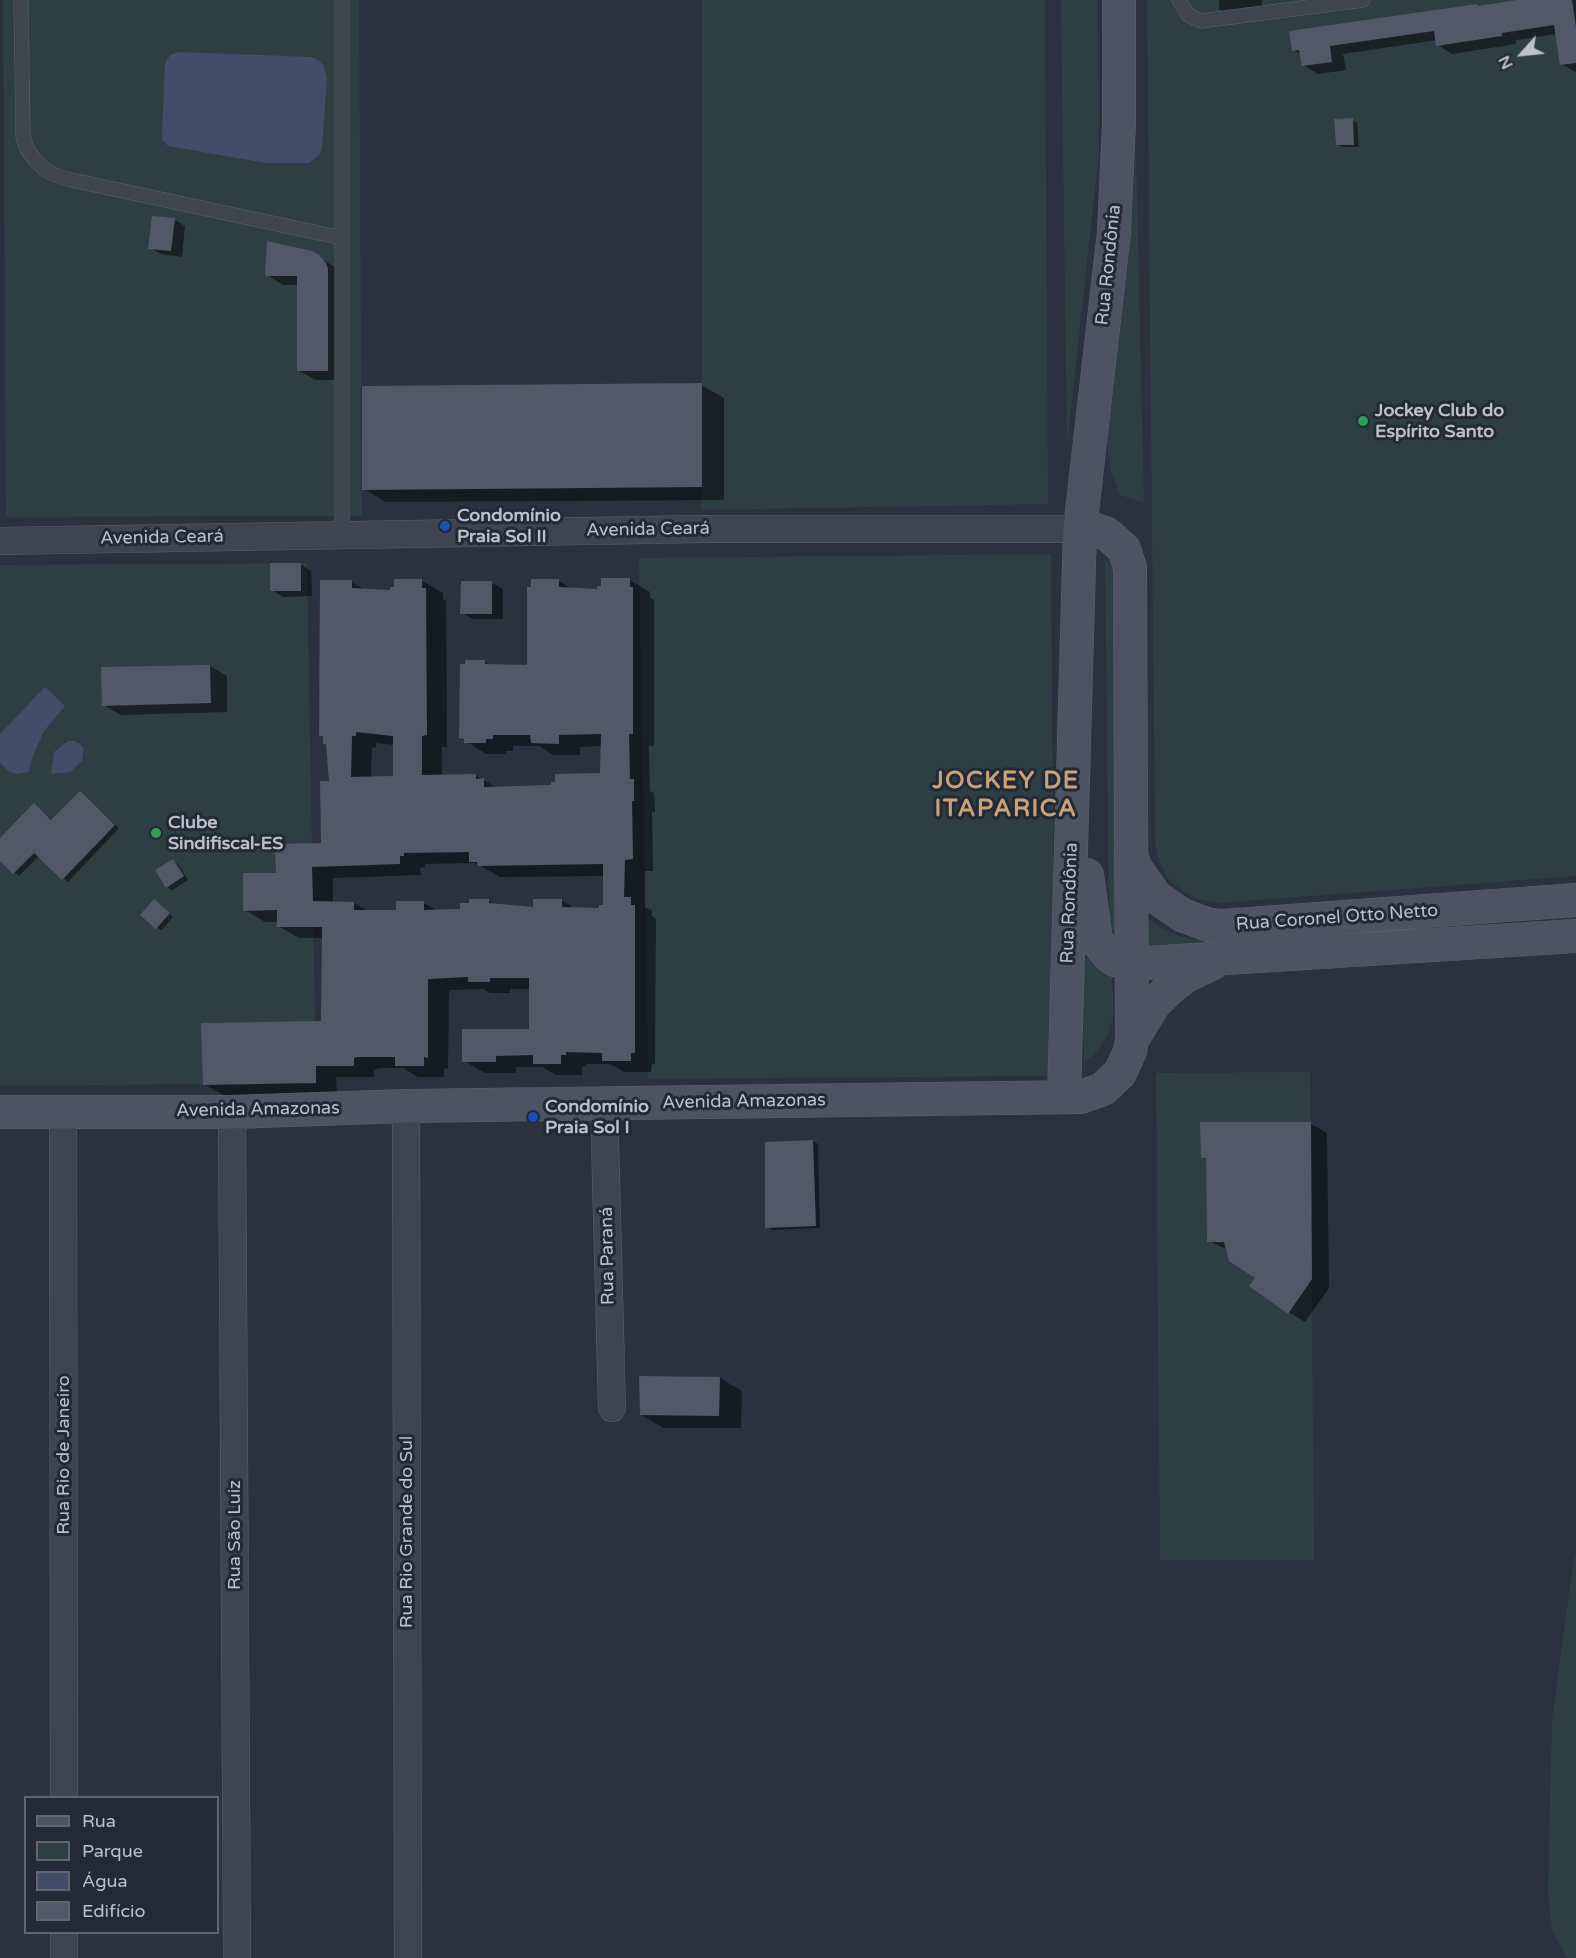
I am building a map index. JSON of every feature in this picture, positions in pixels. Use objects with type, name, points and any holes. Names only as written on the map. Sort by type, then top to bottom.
[{"type":"street","name":"Rua Rondônia","points":[[1064,1096],[1080,529],[1114,232],[1119,124],[1119,0]]},
{"type":"street","name":"Avenida Ceará","points":[[0,540],[703,529],[1080,529]]},
{"type":"street","points":[[1080,529],[1093,529],[1107,534],[1124,549],[1130,568],[1132,1040]]},
{"type":"street","points":[[1074,757],[1093,930],[1096,940],[1108,956],[1131,964]]},
{"type":"street","name":"Rua Coronel Otto Netto","points":[[1130,853],[1141,877],[1156,897],[1182,915],[1195,921],[1216,925],[1576,900]]},
{"type":"street","name":"Rua Coronel Otto Netto","points":[[1131,964],[1576,936]]},
{"type":"street","points":[[1132,1040],[1154,1004],[1169,989],[1195,971],[1225,958]]},
{"type":"street","name":"Avenida Amazonas","points":[[0,1112],[232,1112],[406,1106],[1081,1097],[1093,1094],[1113,1081],[1126,1062],[1132,1040]]},
{"type":"street","name":"Rua Paraná","points":[[604,1103],[612,1408]]},
{"type":"street","name":"Rua Rio Grande do Sul","points":[[406,1106],[408,1958]]},
{"type":"street","name":"Rua Rio de Janeiro","points":[[63,1112],[64,1796]]},
{"type":"street","name":"Rua São Luiz","points":[[232,1112],[237,1958]]},
{"type":"street","points":[[64,1934],[64,1958]]},
{"type":"lane","points":[[21,0],[23,136],[27,149],[44,169],[67,179],[342,238]]},
{"type":"lane","points":[[342,0],[342,535]]},
{"type":"lane","points":[[1179,0],[1188,15],[1201,21],[1304,4],[1363,0]]},
{"type":"green space","points":[[3,0],[359,0],[362,516],[6,517]]},
{"type":"green space","points":[[702,0],[1045,0],[1048,504],[702,510]]},
{"type":"green space","points":[[1061,0],[1098,0],[1099,152],[1067,448]]},
{"type":"green space","name":"Jockey Club do Espírito Santo","points":[[1147,0],[1576,0],[1576,876],[1219,903],[1200,900],[1183,891],[1168,878],[1159,861],[1155,842]]},
{"type":"green space","points":[[1136,155],[1144,503],[1120,495],[1111,472],[1108,453],[1108,435],[1131,231]]},
{"type":"green space","points":[[1051,554],[1055,1076],[648,1079],[639,558]]},
{"type":"green space","points":[[1105,560],[1114,570],[1118,937],[1109,926]]},
{"type":"green space","name":"Clube Sindifiscal-ES","points":[[307,563],[316,1083],[0,1086],[0,565]]},
{"type":"green space","points":[[1146,917],[1161,928],[1177,935],[1190,939],[1215,941],[1215,948],[1149,953]]},
{"type":"green space","points":[[1089,955],[1112,975],[1114,1012],[1108,1035],[1094,1055],[1084,1062],[1083,967]]},
{"type":"green space","points":[[1310,1072],[1314,1560],[1160,1560],[1156,1073]]},
{"type":"green space","points":[[1576,1552],[1576,1958],[1567,1958],[1552,1931],[1548,1891],[1552,1720]]},
{"type":"water","points":[[179,52],[311,57],[318,60],[323,65],[327,78],[320,154],[309,163],[266,163],[168,146],[162,139],[165,64],[170,55]]},
{"type":"water","points":[[45,687],[65,706],[44,731],[32,758],[29,772],[17,774],[10,772],[0,763],[0,734]]},
{"type":"water","points":[[68,741],[80,744],[84,749],[82,761],[70,772],[51,774],[54,752]]},
{"type":"building","points":[[1517,0],[1572,0],[1576,27],[1576,63],[1560,65],[1554,25],[1436,46],[1434,31],[1330,46],[1332,62],[1302,66],[1299,50],[1292,51],[1289,31]]},
{"type":"building","points":[[1353,118],[1354,145],[1336,145],[1334,119]]},
{"type":"building","points":[[152,216],[175,218],[171,251],[148,249]]},
{"type":"building","points":[[267,241],[312,251],[326,263],[328,269],[328,371],[297,371],[297,276],[265,276]]},
{"type":"building","points":[[702,383],[702,487],[362,490],[362,386]]},
{"type":"building","points":[[270,563],[301,563],[301,591],[270,591]]},
{"type":"building","points":[[601,578],[630,578],[630,587],[633,587],[633,734],[629,734],[630,779],[634,779],[633,859],[625,860],[624,897],[631,897],[631,905],[635,905],[635,1053],[631,1053],[631,1061],[602,1061],[602,1053],[566,1052],[566,1055],[561,1055],[561,1064],[533,1064],[533,1055],[496,1056],[496,1062],[462,1062],[462,1029],[529,1029],[529,978],[490,978],[490,982],[468,982],[468,977],[428,979],[428,1058],[424,1057],[424,1066],[395,1066],[395,1057],[358,1057],[354,1058],[354,1066],[316,1066],[316,1083],[203,1085],[201,1023],[321,1021],[322,927],[277,927],[277,910],[243,911],[243,873],[276,873],[275,844],[321,843],[320,781],[329,781],[326,744],[323,744],[323,736],[319,736],[320,580],[352,580],[352,588],[390,590],[390,587],[394,587],[394,579],[422,579],[422,588],[426,588],[427,735],[422,736],[422,775],[476,774],[476,779],[484,778],[484,787],[551,785],[551,782],[555,782],[555,774],[600,773],[601,734],[559,735],[559,744],[531,743],[530,735],[493,735],[493,739],[486,739],[486,743],[464,743],[464,739],[459,738],[460,664],[465,664],[465,660],[485,660],[485,664],[527,665],[527,587],[531,587],[531,579],[559,579],[559,587],[597,589],[597,586],[601,586]],"holes":[[[356,732],[393,736],[393,776],[351,777],[352,736],[356,736]],[[469,852],[469,862],[477,862],[478,866],[603,864],[603,905],[599,905],[599,908],[562,907],[562,899],[533,899],[533,907],[489,903],[489,899],[469,899],[469,903],[460,903],[460,909],[424,910],[424,901],[396,901],[396,910],[354,910],[354,902],[313,901],[312,867],[400,864],[400,856],[404,856],[404,853]]]},
{"type":"building","points":[[461,581],[492,581],[492,614],[460,614]]},
{"type":"building","points":[[210,665],[211,703],[102,706],[101,667]]},
{"type":"building","points":[[80,791],[115,825],[62,880],[34,853],[13,874],[0,861],[0,838],[34,803],[51,820]]},
{"type":"building","points":[[173,859],[184,876],[166,888],[155,870]]},
{"type":"building","points":[[154,899],[170,913],[156,929],[140,915]]},
{"type":"building","points":[[1200,1122],[1311,1122],[1312,1279],[1288,1314],[1249,1286],[1255,1278],[1229,1261],[1224,1242],[1207,1242],[1206,1158],[1201,1158]]},
{"type":"building","points":[[813,1140],[816,1226],[765,1228],[765,1142]]},
{"type":"building","points":[[639,1376],[720,1377],[719,1416],[640,1415]]},
{"type":"place","name":"Jockey Club do Espírito Santo","points":[[1363,421]]},
{"type":"place","name":"Condomínio Praia Sol II","points":[[445,526]]},
{"type":"place","name":"Clube Sindifiscal-ES","points":[[156,833]]},
{"type":"place","name":"Condomínio Praia Sol I","points":[[533,1117]]},
{"type":"district","name":"JOCKEY DE ITAPARICA","points":[[1006,796]]}]
